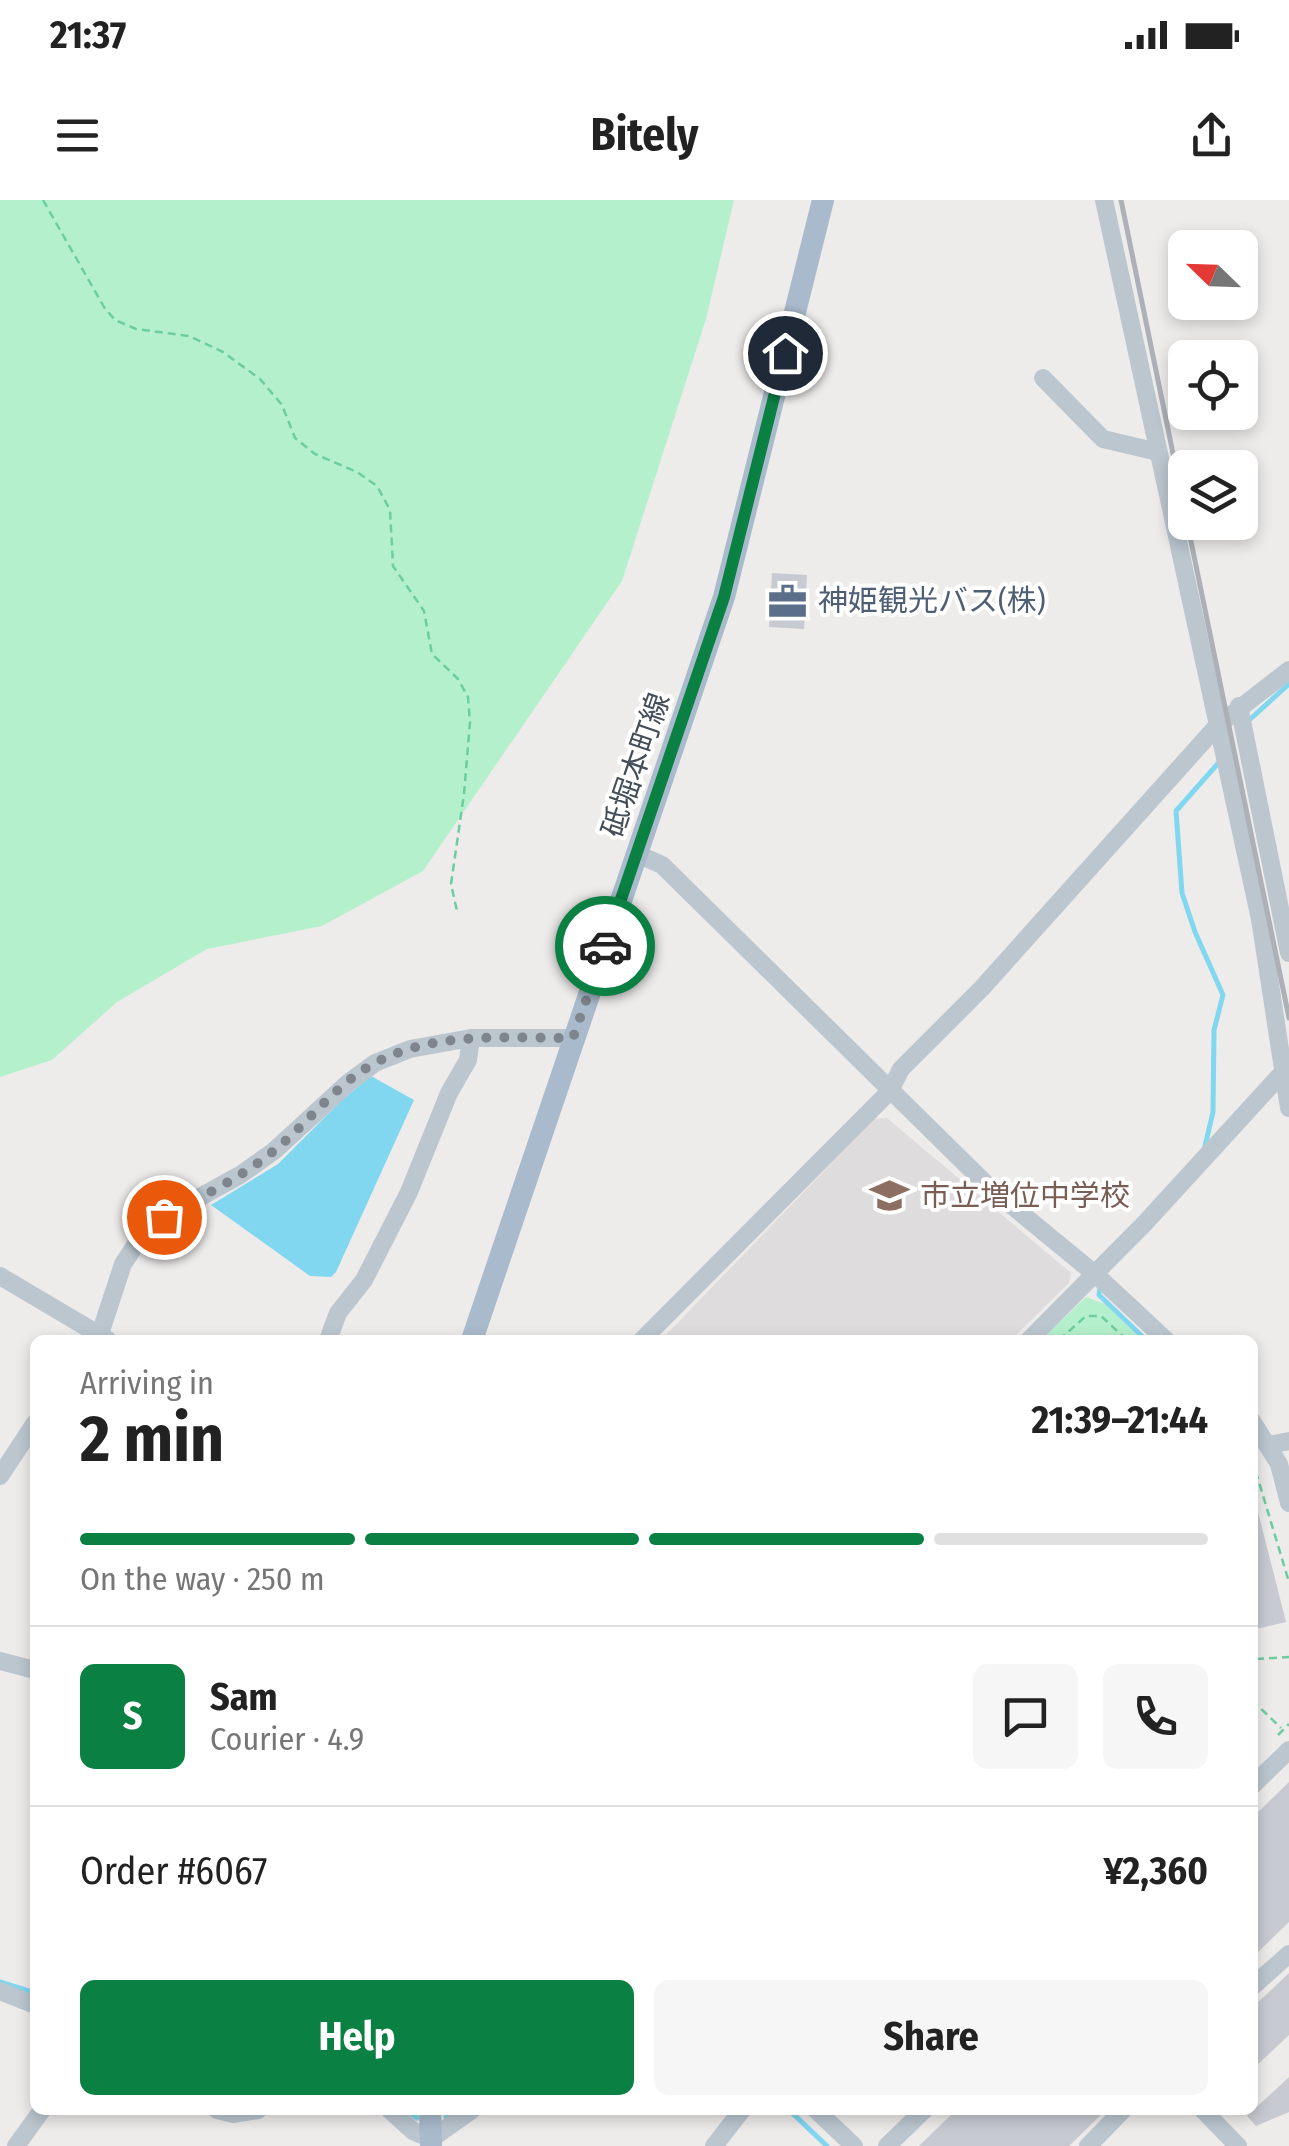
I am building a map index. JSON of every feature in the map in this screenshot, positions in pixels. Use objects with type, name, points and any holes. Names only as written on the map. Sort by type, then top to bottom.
[{"type":"main road","name":"砥堀本町線","points":[[474,1335],[724,597],[823,200]]},
{"type":"main road","points":[[430,2115],[431,2142]]},
{"type":"street","points":[[1104,200],[1260,919],[1289,1108]]},
{"type":"street","points":[[1043,378],[1103,438],[1158,452]]},
{"type":"street","points":[[647,1335],[890,1091],[901,1069],[982,988],[1217,726],[1289,670]]},
{"type":"street","points":[[1238,706],[1289,952]]},
{"type":"street","points":[[637,854],[662,865],[988,1186],[1095,1274],[1161,1335]]},
{"type":"street","points":[[104,1335],[123,1264],[138,1242],[164,1217],[240,1175],[274,1151],[374,1063],[410,1049],[471,1038],[573,1038]]},
{"type":"street","points":[[330,1335],[338,1313],[364,1280],[384,1234],[409,1192],[449,1093],[468,1060],[471,1038]]},
{"type":"street","points":[[1034,1335],[1284,1072]]},
{"type":"street","points":[[0,1276],[98,1335]]},
{"type":"street","points":[[1258,1430],[1279,1464],[1289,1503]]},
{"type":"street","points":[[0,1476],[30,1431]]},
{"type":"street","points":[[1268,1446],[1289,1442]]},
{"type":"street","points":[[0,1661],[30,1669]]},
{"type":"street","points":[[1258,1780],[1289,1750]]},
{"type":"street","points":[[1258,1982],[1289,1954]]},
{"type":"street","points":[[0,1992],[30,2002]]},
{"type":"street","points":[[16,2146],[38,2115]]},
{"type":"street","points":[[395,2115],[431,2142],[466,2115]]},
{"type":"street","points":[[714,2146],[738,2115]]},
{"type":"street","points":[[821,2115],[854,2146]]},
{"type":"street","points":[[887,2146],[919,2115]]},
{"type":"street","points":[[1088,2146],[1118,2115]]},
{"type":"street","points":[[1208,2115],[1238,2146]]},
{"type":"path","points":[[43,200],[115,320],[136,329],[189,336],[222,352],[260,380],[282,405],[295,438],[316,454],[358,472],[377,486],[390,510],[393,566],[424,611],[432,654],[458,679],[468,696],[470,722],[464,794],[451,884],[456,910]]},
{"type":"path","points":[[1065,1335],[1086,1316],[1101,1316],[1122,1335]]},
{"type":"path","points":[[1258,1478],[1289,1582]]},
{"type":"path","points":[[1258,1659],[1289,1658]]},
{"type":"path","points":[[1258,1706],[1282,1730]]},
{"type":"shaded area","name":"市立増位中学校","points":[[887,1118],[1071,1273],[1069,1283],[1016,1335],[666,1335],[874,1119]]},
{"type":"green space","points":[[0,200],[734,200],[706,319],[622,581],[423,871],[322,926],[207,949],[117,1002],[52,1060],[0,1077]]},
{"type":"green space","points":[[1086,1297],[1105,1304],[1137,1335],[1046,1335]]},
{"type":"water","points":[[371,1076],[414,1100],[336,1272],[331,1277],[310,1276],[211,1205],[278,1164]]},
{"type":"building","name":"神姫観光バス(株)","points":[[772,573],[807,575],[804,629],[769,627]]},
{"type":"building","points":[[1258,1512],[1286,1622],[1258,1629]]},
{"type":"building","points":[[1289,1782],[1289,1922],[1258,1952],[1258,1812]]},
{"type":"building","points":[[1289,1973],[1289,2035],[1258,2064],[1258,2002]]},
{"type":"building","points":[[1289,2077],[1289,2112],[1256,2126],[1247,2116],[1258,2115],[1258,2106]]},
{"type":"building","points":[[951,2115],[1101,2115],[1069,2146],[919,2146]]},
{"type":"waterway","points":[[1247,722],[1289,684]]},
{"type":"waterway","points":[[1205,1146],[1213,1112],[1214,1030],[1223,995],[1182,893],[1176,811],[1221,760]]},
{"type":"waterway","points":[[1100,1287],[1099,1295],[1141,1335]]},
{"type":"waterway","points":[[0,1982],[30,1991]]},
{"type":"waterway","points":[[413,2115],[417,2118]]},
{"type":"waterway","points":[[794,2115],[827,2146]]},
{"type":"railway","points":[[1121,200],[1172,450]]},
{"type":"railway","points":[[1191,540],[1289,1018]]},
{"type":"way so far","points":[[164,1217],[240,1175],[274,1151],[374,1063],[410,1049],[471,1038],[573,1038],[605,946]]},
{"type":"place","name":"神姫観光バス(株)","points":[[788,601]]},
{"type":"place","name":"市立増位中学校","points":[[890,1196]]},
{"type":"route","points":[[605,946],[724,597],[785,353]]}]
